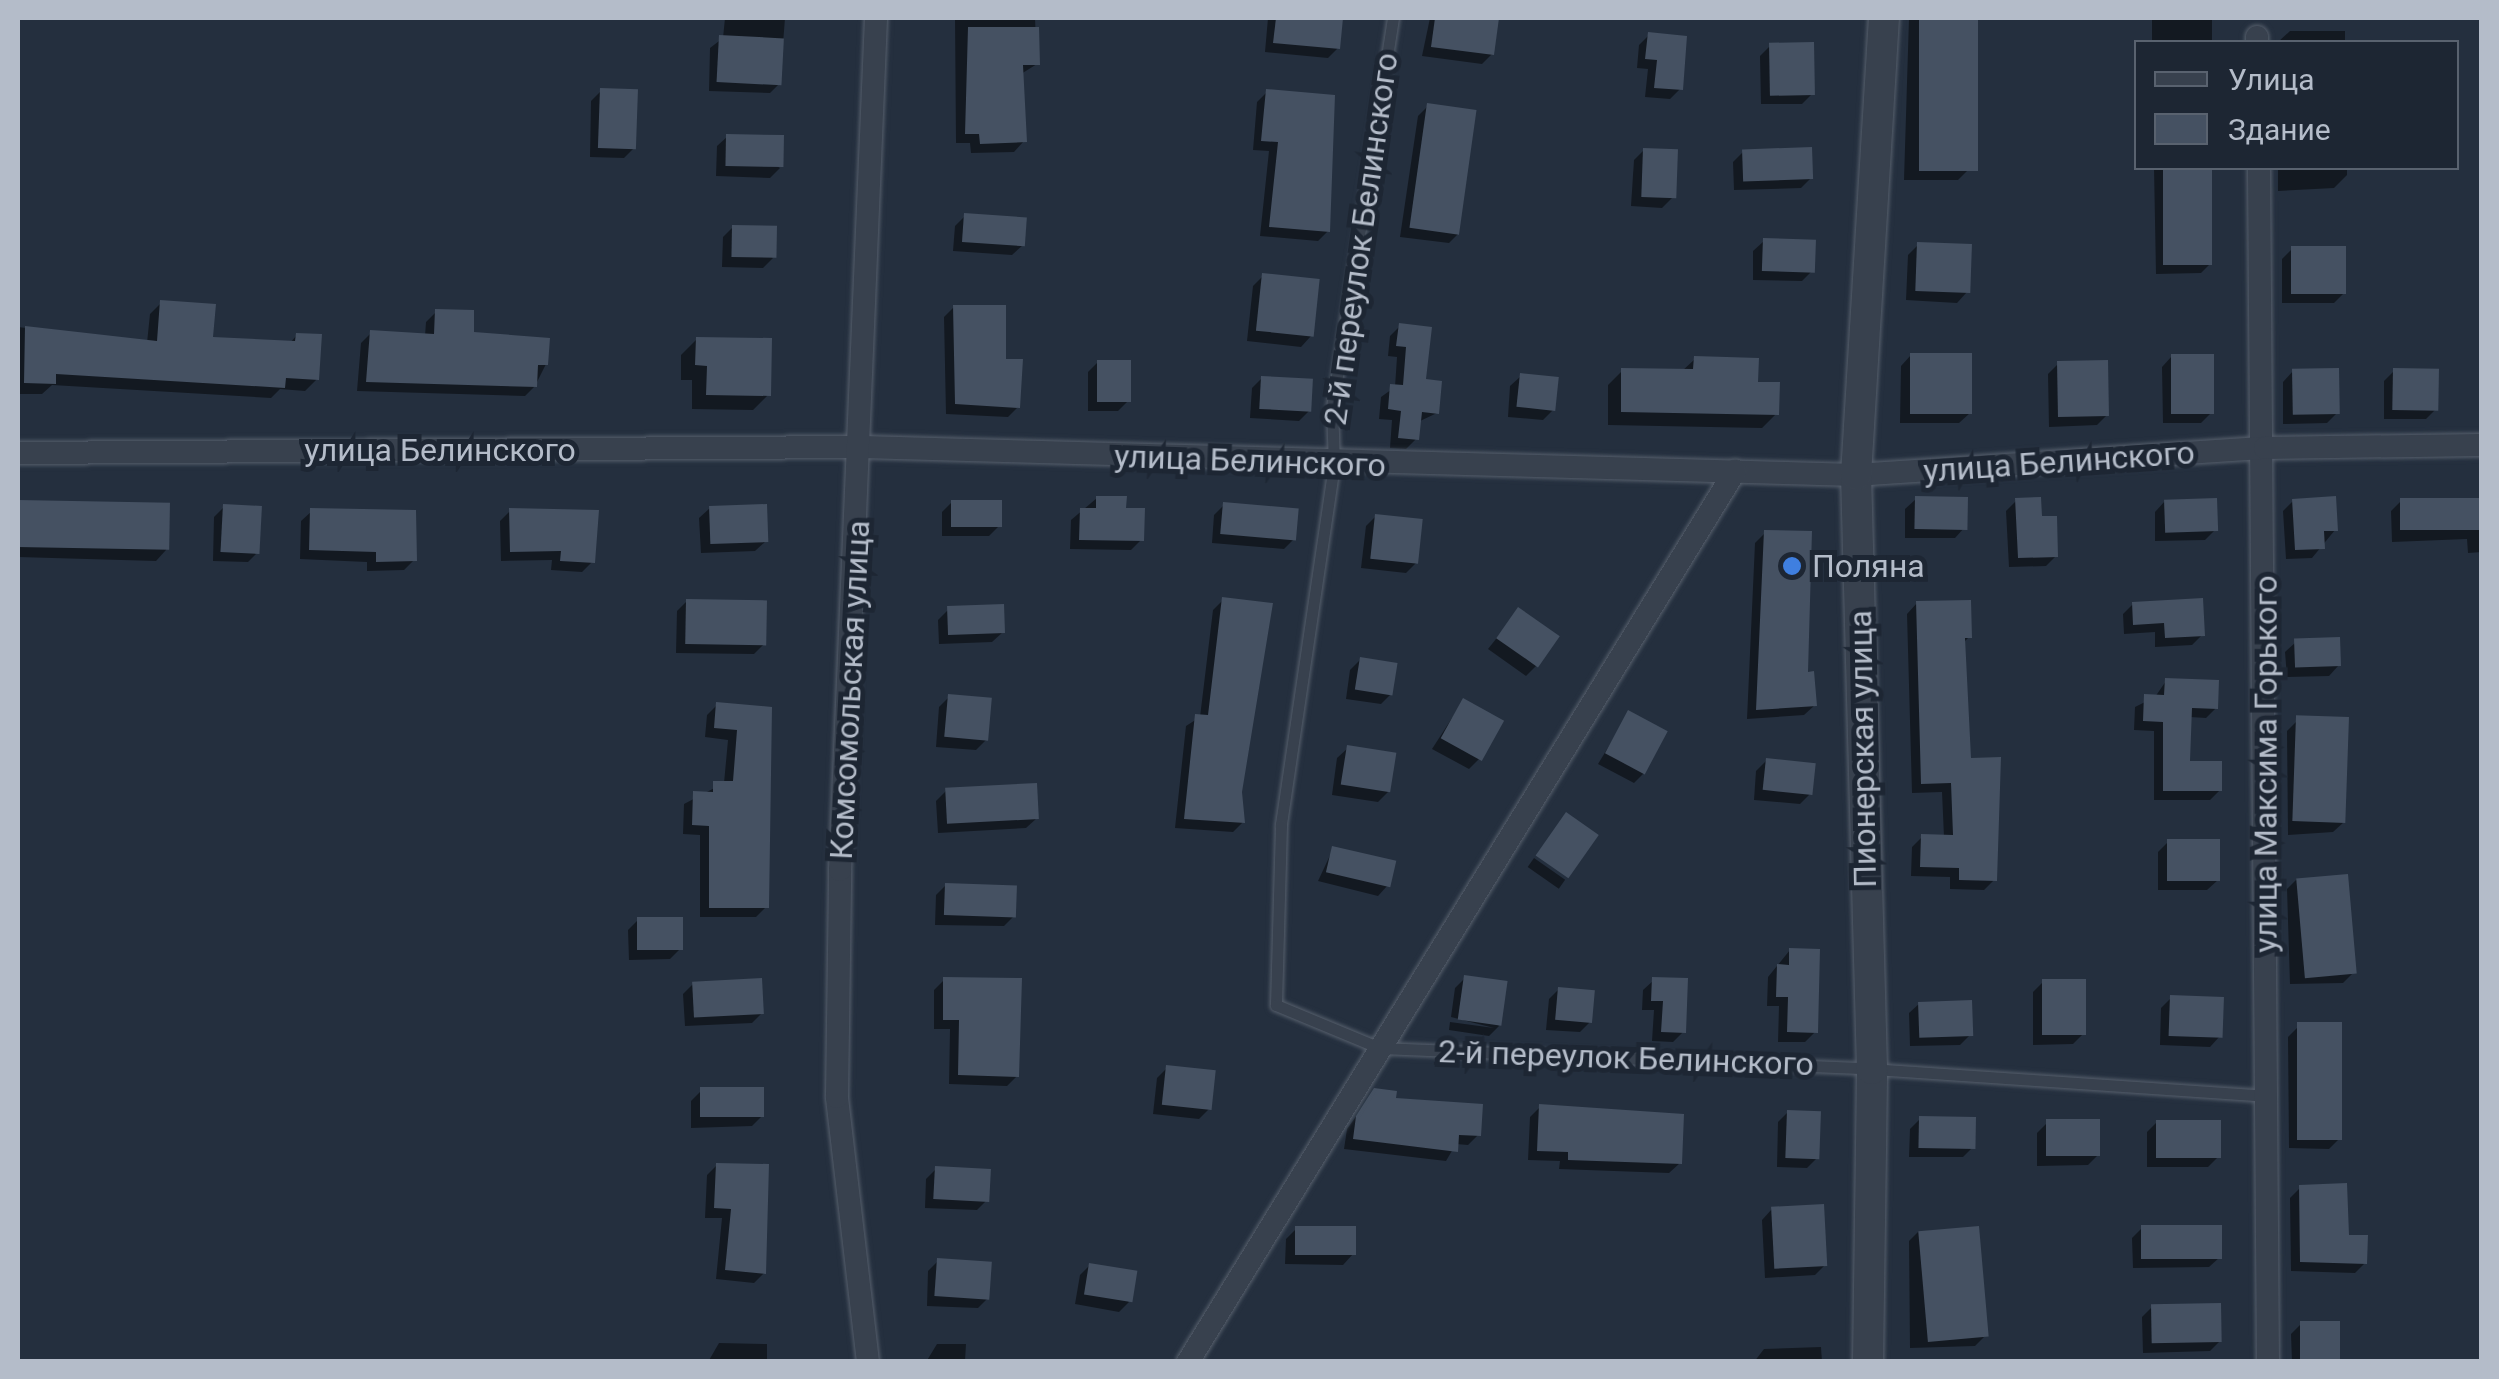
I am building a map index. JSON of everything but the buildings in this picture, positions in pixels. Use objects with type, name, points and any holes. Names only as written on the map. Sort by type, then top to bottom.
[{"type":"street","name":"Комсомольская улица","points":[[868,1362],[838,1098],[840,870],[862,447],[876,18]]},
{"type":"street","name":"Пионерская улица","points":[[1868,1362],[1872,1070],[1856,475],[1884,18]]},
{"type":"street","name":"улица Максима Горького","points":[[2260,170],[2265,448],[2268,1362]]},
{"type":"street","name":"улица Белинского","points":[[18,453],[862,447],[1334,465],[1856,475],[2265,448],[2482,445]]},
{"type":"street","name":"2-й переулок Белинского","points":[[1188,1362],[1734,470]]},
{"type":"lane","name":"2-й переулок Белинского","points":[[1393,18],[1332,408],[1334,465],[1281,824],[1276,1005],[1380,1048],[1872,1070],[2267,1096]]},
{"type":"place","name":"Поляна","points":[[1792,566]]}]
